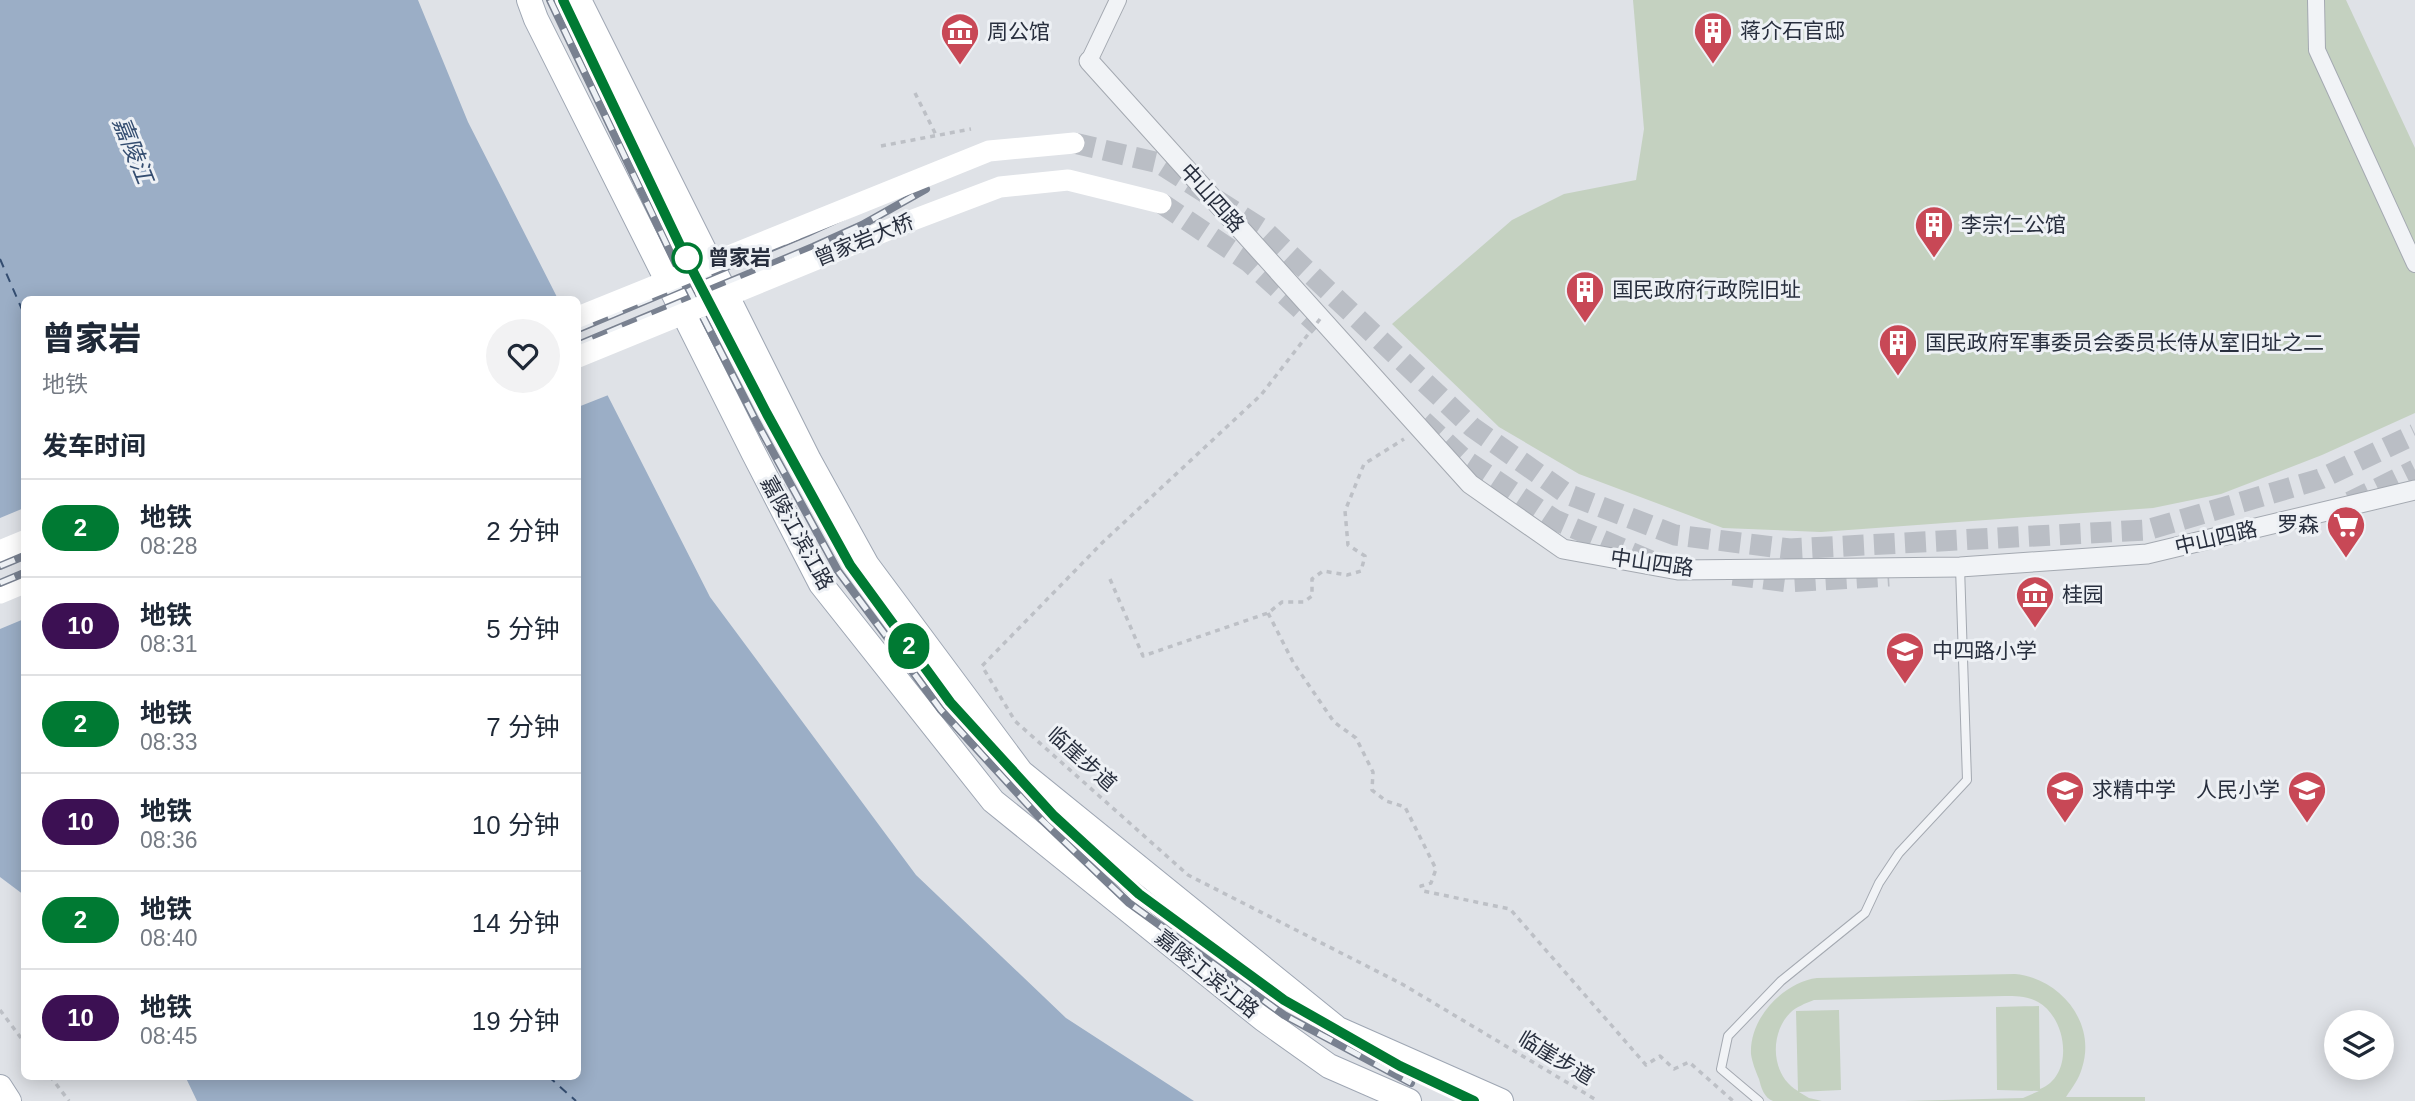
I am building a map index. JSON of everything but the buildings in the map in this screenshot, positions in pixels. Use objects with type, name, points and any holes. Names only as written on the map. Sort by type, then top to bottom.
[{"type":"main road","name":"嘉陵江滨江路","points":[[528,0],[821,584],[993,801],[1263,1019],[1329,1066],[1409,1101]]},
{"type":"main road","name":"嘉陵江滨江路","points":[[579,0],[809,460],[867,565],[1021,772],[1338,1029],[1501,1101]]},
{"type":"main road","name":"曾家岩大桥","points":[[581,316],[989,151],[1074,143]]},
{"type":"main road","name":"曾家岩大桥","points":[[581,356],[905,223],[1000,187],[1068,180],[1160,203]]},
{"type":"main road","points":[[0,551],[21,542]]},
{"type":"main road","points":[[0,593],[21,584]]},
{"type":"main road","points":[[0,1087],[9,1101]]},
{"type":"street","points":[[1089,61],[1118,0]]},
{"type":"street","points":[[2316,0],[2317,50],[2415,264]]},
{"type":"street","name":"中山四路","points":[[1089,61],[1470,484],[1563,549],[1678,570],[1960,567],[2147,554],[2415,490]]},
{"type":"lane","points":[[1759,1101],[1721,1069],[1728,1036],[1781,981],[1865,913],[1879,883],[1899,853],[1967,779],[1960,567]]},
{"type":"path","points":[[915,93],[937,137]]},
{"type":"path","points":[[881,146],[971,129]]},
{"type":"path","name":"临崖步道","points":[[1320,319],[1261,395],[1103,542],[982,666],[1015,721],[1188,875],[1402,984],[1598,1101]]},
{"type":"path","points":[[1110,579],[1143,656],[1268,613],[1282,602],[1304,602],[1312,596],[1312,579],[1323,571],[1347,575],[1361,571],[1365,556],[1348,545],[1345,510],[1364,464],[1402,441],[1416,424]]},
{"type":"path","points":[[1268,613],[1293,662],[1334,722],[1356,738],[1373,772],[1372,790],[1386,801],[1405,807],[1436,869],[1431,883],[1421,886],[1423,891],[1510,909],[1646,1065],[1660,1056],[1674,1069],[1689,1062],[1733,1101]]},
{"type":"path","points":[[0,1010],[21,1038]]},
{"type":"path","points":[[53,1080],[69,1101]]},
{"type":"green space","points":[[1633,0],[2346,0],[2415,148],[2415,413],[2322,455],[2221,494],[2153,508],[1821,532],[1723,528],[1579,474],[1499,427],[1392,324],[1512,220],[1564,194],[1636,180],[1644,129]]},
{"type":"green space","points":[[2015,974],[2031,977],[2059,993],[2071,1005],[2079,1019],[2084,1034],[2085,1051],[2081,1072],[2066,1097],[2145,1097],[2145,1101],[1904,1101],[2023,1098],[2039,1091],[1997,1090],[1996,1007],[2039,1006],[2040,1089],[2051,1082],[2059,1072],[2062,1060],[2061,1033],[2048,1010],[2038,1002],[2013,996],[1811,1001],[1792,1011],[1783,1022],[1776,1043],[1778,1065],[1782,1075],[1798,1091],[1796,1011],[1839,1010],[1841,1090],[1799,1092],[1822,1101],[1773,1101],[1763,1092],[1751,1054],[1752,1041],[1762,1015],[1781,994],[1792,987],[1817,978]]},
{"type":"water","name":"嘉陵江","points":[[0,0],[418,0],[468,122],[556,296],[21,296],[21,893],[0,877]]},
{"type":"water","points":[[581,343],[710,597],[916,875],[1066,1018],[1194,1101],[197,1101],[187,1080],[581,1080]]},
{"type":"pier","points":[[581,335],[611,394],[581,406]]},
{"type":"pier","points":[[21,509],[21,620],[0,629],[0,518]]},
{"type":"ferry route","points":[[0,259],[21,307]]},
{"type":"ferry route","points":[[552,1080],[576,1101]]},
{"type":"tunnel","points":[[1074,143],[1159,163],[1265,231],[1472,427],[1567,494],[1675,535],[1790,549],[2147,530],[2320,479],[2415,434]]},
{"type":"tunnel","points":[[1161,203],[1249,262],[1319,326]]},
{"type":"tunnel","points":[[1423,421],[1465,460],[1555,520],[1656,563]]},
{"type":"tunnel","points":[[2350,502],[2415,470]]},
{"type":"tunnel","points":[[1733,575],[1788,582],[1889,576]]},
{"type":"railway","points":[[550,0],[676,264],[756,421],[838,571],[941,710],[1041,819],[1129,903],[1284,1015],[1411,1083]]},
{"type":"railway","points":[[563,0],[686,258],[850,565],[950,702],[1054,816],[1139,894],[1284,1000],[1400,1066],[1474,1101]]},
{"type":"railway","points":[[581,328],[807,233],[855,211],[924,172]]},
{"type":"railway","points":[[581,344],[813,247],[862,225],[926,189]]},
{"type":"railway","points":[[0,566],[21,557]]},
{"type":"railway","points":[[0,583],[21,574]]},
{"type":"metro line","name":"2","points":[[563,0],[686,258],[850,565],[950,702],[1054,816],[1139,894],[1284,1000],[1400,1066],[1474,1101]]},
{"type":"place","name":"蒋介石官邸","points":[[1713,65]]},
{"type":"place","name":"周公馆","points":[[960,66]]},
{"type":"place","name":"曾家岩","points":[[687,258]]},
{"type":"place","name":"李宗仁公馆","points":[[1934,259]]},
{"type":"place","name":"国民政府行政院旧址","points":[[1585,324]]},
{"type":"place","name":"国民政府军事委员会委员长侍从室旧址之二","points":[[1898,377]]},
{"type":"place","name":"罗森","points":[[2346,559]]},
{"type":"place","name":"桂园","points":[[2035,629]]},
{"type":"place","name":"中四路小学","points":[[1905,685]]},
{"type":"place","name":"求精中学","points":[[2065,824]]},
{"type":"place","name":"人民小学","points":[[2307,824]]}]
